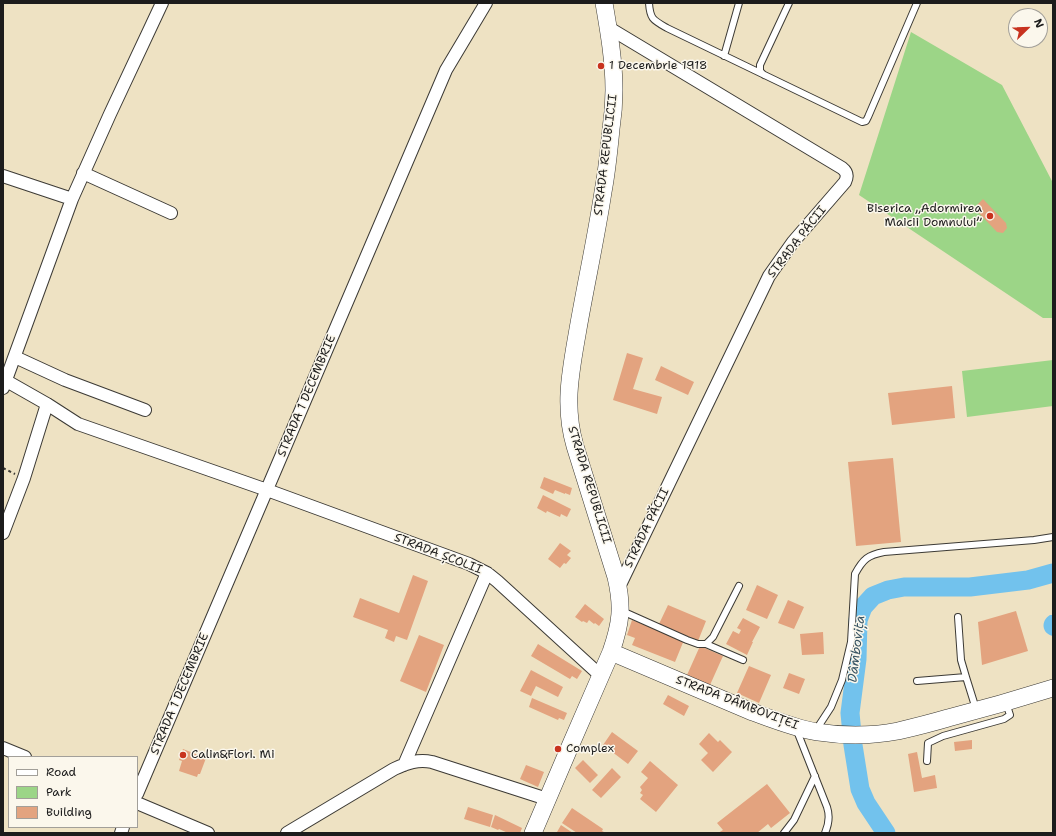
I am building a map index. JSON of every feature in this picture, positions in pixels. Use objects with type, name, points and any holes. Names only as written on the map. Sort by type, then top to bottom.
[{"type":"main road","name":"STRADA REPUBLICII","points":[[534,833],[611,652],[618,630],[621,611],[619,587],[572,435],[568,410],[571,371],[586,280],[603,192],[609,149],[614,91],[613,61],[604,3]]},
{"type":"main road","name":"STRADA DÂMBOVIȚEI","points":[[611,652],[750,711],[796,727],[817,732],[870,734],[897,731],[977,711],[1053,688]]},
{"type":"street","points":[[4,383],[15,357],[72,199],[162,3]]},
{"type":"street","name":"STRADA 1 DECEMBRIE","points":[[138,792],[446,70],[486,3]]},
{"type":"street","name":"STRADA PĂCII","points":[[609,28],[842,168],[846,171],[847,177],[845,182],[793,242],[769,276],[619,587]]},
{"type":"street","points":[[83,173],[170,213]]},
{"type":"street","points":[[3,176],[72,199]]},
{"type":"street","points":[[15,357],[65,380],[145,410]]},
{"type":"street","name":"STRADA ȘCOLII","points":[[4,383],[47,404],[78,424],[267,490],[469,564],[487,573],[497,581],[601,676]]},
{"type":"street","points":[[3,533],[24,478],[47,404]]},
{"type":"street","points":[[404,765],[487,573]]},
{"type":"street","points":[[3,748],[23,756]]},
{"type":"street","points":[[287,833],[388,773],[404,765],[417,761],[425,760],[432,762],[547,800]]},
{"type":"street","points":[[138,803],[208,833]]},
{"type":"lane","points":[[648,3],[650,15],[657,22],[667,28],[862,122],[866,121],[868,117],[917,3]]},
{"type":"lane","points":[[724,56],[739,3]]},
{"type":"lane","points":[[764,76],[760,71],[760,65],[788,3]]},
{"type":"lane","points":[[817,732],[831,707],[842,680],[851,642],[855,574],[860,564],[868,557],[875,553],[884,552],[1034,540],[1053,537]]},
{"type":"lane","points":[[706,644],[716,632],[739,586]]},
{"type":"lane","points":[[621,611],[686,640],[698,644],[706,644],[743,660]]},
{"type":"lane","points":[[958,617],[962,660],[977,711]]},
{"type":"lane","points":[[917,681],[966,677]]},
{"type":"lane","points":[[927,761],[928,743],[943,736],[1004,720],[1010,715],[1006,702]]},
{"type":"lane","points":[[796,727],[829,813],[825,833]]},
{"type":"lane","points":[[784,833],[794,820],[815,776]]},
{"type":"green space","points":[[911,32],[1002,85],[1053,183],[1053,318],[1043,318],[859,195]]},
{"type":"green space","points":[[1053,360],[1053,406],[967,417],[962,371]]},
{"type":"water","points":[[1050,615],[1053,615],[1053,636],[1046,633],[1044,627],[1045,621]]},
{"type":"building","name":"Biserica „Adormirea Maicii Domnului”","points":[[983,199],[1006,223],[1007,228],[1003,233],[997,232],[974,208]]},
{"type":"building","points":[[627,353],[643,358],[633,389],[662,397],[657,414],[613,400]]},
{"type":"building","points":[[661,366],[694,382],[688,395],[655,380]]},
{"type":"building","points":[[952,386],[955,418],[892,425],[888,393]]},
{"type":"building","points":[[893,458],[901,542],[856,546],[848,462]]},
{"type":"building","points":[[544,477],[572,488],[570,495],[555,490],[553,494],[540,488]]},
{"type":"building","points":[[543,495],[571,509],[567,517],[561,514],[560,517],[547,511],[546,513],[537,508]]},
{"type":"building","points":[[560,543],[571,551],[567,555],[571,558],[560,568],[548,559]]},
{"type":"building","points":[[413,575],[428,581],[407,640],[396,636],[394,642],[385,638],[388,630],[353,617],[360,598],[399,613]]},
{"type":"building","points":[[757,585],[778,595],[767,619],[746,610]]},
{"type":"building","points":[[788,600],[804,607],[794,629],[778,623]]},
{"type":"building","points":[[585,604],[604,619],[599,626],[589,620],[587,623],[582,622],[575,617]]},
{"type":"building","points":[[668,605],[706,621],[698,641],[659,624]]},
{"type":"building","points":[[1016,611],[1028,651],[982,665],[978,622]]},
{"type":"building","points":[[743,618],[760,627],[747,655],[726,644],[733,631],[739,634],[741,630],[737,628]]},
{"type":"building","points":[[632,620],[684,640],[675,662],[632,645],[635,638],[627,635]]},
{"type":"building","points":[[823,632],[824,654],[802,655],[800,634]]},
{"type":"building","points":[[419,635],[444,645],[426,692],[400,681]]},
{"type":"building","points":[[538,644],[582,671],[577,679],[572,676],[570,679],[531,656]]},
{"type":"building","points":[[700,646],[723,656],[710,685],[687,675]]},
{"type":"building","points":[[749,666],[771,675],[759,703],[737,693]]},
{"type":"building","points":[[531,670],[563,687],[558,697],[536,686],[531,696],[520,691]]},
{"type":"building","points":[[789,673],[805,679],[799,694],[783,688]]},
{"type":"building","points":[[668,695],[689,706],[684,716],[663,704]]},
{"type":"building","points":[[532,698],[567,713],[564,720],[559,718],[558,720],[529,707]]},
{"type":"building","points":[[612,732],[638,751],[628,764],[603,745]]},
{"type":"building","points":[[709,733],[718,742],[720,740],[732,752],[713,772],[701,760],[708,753],[699,744]]},
{"type":"building","points":[[972,740],[972,749],[955,751],[954,742]]},
{"type":"building","points":[[183,749],[206,758],[200,774],[198,774],[197,777],[179,771],[182,761],[179,760]]},
{"type":"building","points":[[917,752],[922,778],[935,775],[937,788],[914,792],[908,754]]},
{"type":"building","points":[[583,760],[598,775],[590,783],[575,768]]},
{"type":"building","points":[[650,761],[678,785],[656,812],[640,799],[643,795],[640,793],[642,790],[640,787],[648,778],[641,772]]},
{"type":"building","points":[[526,765],[544,772],[538,787],[520,779]]},
{"type":"building","points":[[612,768],[621,777],[601,798],[592,790]]},
{"type":"building","points":[[767,784],[790,813],[771,828],[768,824],[757,833],[718,833],[723,830],[717,823]]},
{"type":"building","points":[[468,807],[493,815],[490,827],[464,819]]},
{"type":"building","points":[[572,808],[603,829],[602,831],[606,833],[577,833],[562,823]]},
{"type":"building","points":[[495,815],[522,828],[520,833],[508,833],[491,827]]},
{"type":"building","points":[[561,825],[573,833],[557,832]]},
{"type":"waterway","name":"Dâmbovița","points":[[886,833],[866,803],[860,789],[853,745],[850,713],[857,659],[858,620],[863,607],[873,596],[888,590],[904,587],[970,587],[1028,580],[1053,573]]},
{"type":"place","name":"1 Decembrie 1918","points":[[601,66]]},
{"type":"place","name":"Biserica „Adormirea Maicii Domnului”","points":[[990,216]]},
{"type":"place","name":"Complex","points":[[558,749]]},
{"type":"place","name":"Calin&Flori. Mi","points":[[183,755]]}]
